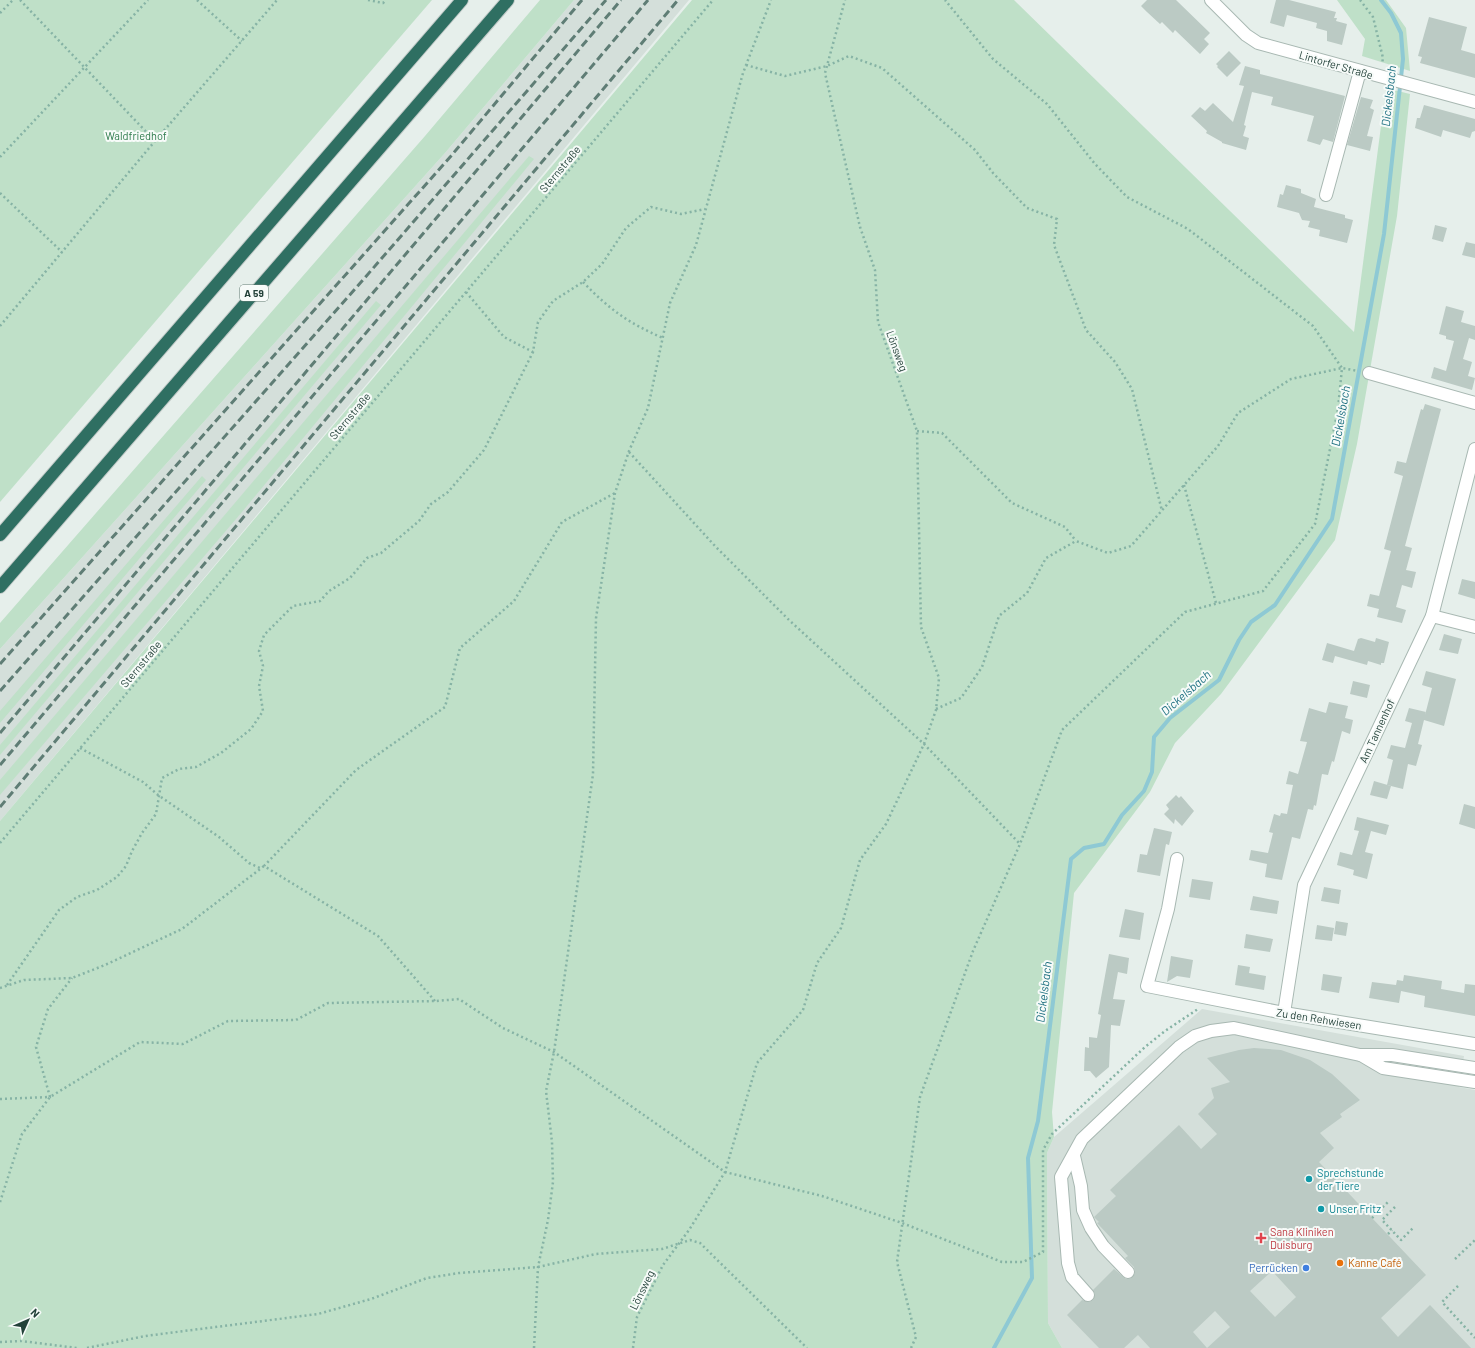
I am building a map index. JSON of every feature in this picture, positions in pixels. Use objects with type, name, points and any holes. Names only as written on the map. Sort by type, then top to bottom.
[{"type":"highway","points":[[0,535],[462,0]]},
{"type":"highway","name":"A 59","points":[[0,587],[508,0]]},
{"type":"street","name":"Lintorfer Straße","points":[[1211,0],[1246,35],[1258,43],[1475,102]]},
{"type":"street","points":[[1326,194],[1360,71]]},
{"type":"street","points":[[1369,373],[1475,403]]},
{"type":"street","name":"Am Tannenhof","points":[[1284,1013],[1304,885],[1432,616],[1475,449]]},
{"type":"street","points":[[1432,616],[1475,627]]},
{"type":"street","name":"Zu den Rehwiesen","points":[[1177,859],[1168,909],[1147,986],[1164,991],[1284,1013],[1475,1044]]},
{"type":"street","points":[[1088,1295],[1072,1277],[1068,1263],[1062,1177],[1082,1139],[1179,1047],[1195,1036],[1210,1031],[1234,1028],[1360,1055],[1392,1055],[1475,1068]]},
{"type":"street","points":[[1360,1055],[1383,1068],[1475,1082]]},
{"type":"street","points":[[1074,1156],[1081,1186],[1083,1210],[1090,1228],[1103,1246],[1128,1272]]},
{"type":"path","points":[[0,13],[13,0]]},
{"type":"path","points":[[20,0],[155,141]]},
{"type":"path","points":[[0,157],[84,66],[148,0]]},
{"type":"path","points":[[197,0],[242,41]]},
{"type":"path","points":[[0,326],[155,141],[277,0]]},
{"type":"path","points":[[368,0],[382,3],[386,0]]},
{"type":"path","name":"Sternstraße","points":[[0,843],[713,0]]},
{"type":"path","points":[[534,1348],[538,1267],[548,1220],[553,1182],[552,1142],[546,1091],[554,1052],[593,774],[596,618],[615,493],[629,451],[648,408],[670,303],[696,244],[746,66],[771,0]]},
{"type":"path","name":"Lönsweg","points":[[633,1348],[637,1317],[663,1264],[689,1230],[725,1172],[757,1063],[803,1010],[817,963],[840,928],[860,860],[886,824],[924,744],[936,710],[939,678],[921,628],[917,431],[878,322],[875,270],[860,227],[825,73],[845,0]]},
{"type":"path","points":[[911,1348],[916,1337],[897,1262],[920,1097],[973,951],[1020,844],[1062,730],[1185,612],[1263,591],[1315,524],[1338,409],[1342,368],[1313,326],[1188,229],[1127,197],[1095,164],[1047,104],[993,59],[945,0]]},
{"type":"path","points":[[1360,0],[1373,17],[1383,58],[1383,77]]},
{"type":"path","points":[[746,66],[785,76],[827,66],[849,56],[882,68],[975,150],[993,174],[1027,208],[1057,218],[1054,245],[1086,330],[1115,362],[1132,389],[1162,511]]},
{"type":"path","points":[[0,193],[62,252]]},
{"type":"path","points":[[7,985],[59,910],[77,897],[97,890],[117,877],[126,866],[142,833],[156,814],[162,778],[179,769],[196,767],[221,753],[251,729],[263,711],[259,686],[263,666],[258,651],[264,635],[293,606],[320,601],[328,591],[350,578],[367,558],[380,553],[419,521],[431,504],[448,492],[484,450],[533,352],[538,322],[553,301],[583,282],[602,264],[626,228],[651,207],[681,214],[705,209]]},
{"type":"path","points":[[583,282],[606,306],[635,326],[663,338]]},
{"type":"path","points":[[466,292],[504,337],[533,352]]},
{"type":"path","points":[[917,431],[942,433],[1012,503],[1065,526],[1076,542],[1108,553],[1132,546],[1218,446],[1238,414],[1291,379],[1342,368],[1351,369]]},
{"type":"path","points":[[629,451],[715,546],[788,620],[924,744],[1020,844]]},
{"type":"path","points":[[1184,484],[1216,603]]},
{"type":"path","points":[[0,988],[24,980],[72,978],[105,965],[182,929],[264,866],[356,770],[445,707],[460,648],[514,601],[562,522],[615,493]]},
{"type":"path","points":[[936,710],[961,698],[982,667],[999,616],[1027,593],[1046,558],[1076,542]]},
{"type":"path","points":[[80,748],[143,782],[158,795],[219,837],[249,863],[260,868]]},
{"type":"path","points":[[264,866],[378,936],[436,1001]]},
{"type":"path","points":[[50,1097],[36,1047],[48,1009],[72,978]]},
{"type":"path","points":[[0,1202],[22,1134],[50,1097],[140,1042],[183,1044],[228,1021],[296,1020],[328,1003],[436,1001],[459,999],[503,1028],[554,1052],[725,1172],[822,1196],[902,1223],[1002,1262],[1023,1262],[1041,1254]]},
{"type":"path","points":[[0,1099],[50,1097]]},
{"type":"path","points":[[1372,1218],[1389,1201]]},
{"type":"path","points":[[1395,1207],[1382,1220],[1401,1240],[1414,1227]]},
{"type":"path","points":[[1388,1234],[1392,1230]]},
{"type":"path","points":[[87,1348],[145,1336],[318,1314],[371,1298],[427,1278],[459,1273],[538,1267],[596,1254],[662,1249],[690,1240],[700,1243],[807,1348]]},
{"type":"path","points":[[1456,1260],[1475,1240]]},
{"type":"path","points":[[1458,1286],[1442,1302],[1475,1338]]},
{"type":"path","points":[[0,1342],[21,1341],[77,1348]]},
{"type":"shaded area","points":[[574,0],[689,0],[0,821],[0,649],[445,153]]},
{"type":"shaded area","name":"Sana Kliniken Duisburg","points":[[1202,1009],[1464,1056],[1459,1087],[1475,1090],[1475,1348],[1062,1348],[1048,1323],[1047,1153],[1054,1137]]},
{"type":"green space","name":"Waldfriedhof","points":[[0,0],[432,0],[0,502]]},
{"type":"green space","points":[[540,0],[574,0],[445,153],[0,649],[0,623],[425,136]]},
{"type":"green space","points":[[692,0],[1014,0],[1354,332],[1386,88],[1410,94],[1397,216],[1357,444],[1335,540],[1221,694],[1175,743],[1150,792],[1074,893],[1052,1112],[1054,1137],[1047,1153],[1048,1323],[1062,1348],[0,1348],[0,821]]},
{"type":"green space","points":[[1337,0],[1386,0],[1406,28],[1410,71],[1362,56],[1365,39]]},
{"type":"green space","points":[[529,156],[534,159],[242,512],[0,795],[0,780]]},
{"type":"green space","points":[[376,301],[381,305],[0,755],[0,745]]},
{"type":"green space","points":[[202,476],[206,480],[0,723],[0,711]]},
{"type":"building","points":[[1147,0],[1176,0],[1210,33],[1204,39],[1209,44],[1200,54],[1175,30],[1173,33],[1162,22],[1160,24],[1141,6]]},
{"type":"building","points":[[1276,0],[1289,0],[1336,12],[1334,18],[1337,18],[1336,21],[1347,24],[1342,45],[1327,41],[1327,31],[1316,28],[1317,23],[1287,15],[1284,27],[1270,23]]},
{"type":"building","points":[[1429,17],[1467,27],[1461,50],[1475,54],[1475,78],[1420,63],[1422,57],[1418,56]]},
{"type":"building","points":[[1229,51],[1241,63],[1227,77],[1216,64]]},
{"type":"building","points":[[1245,66],[1260,70],[1260,74],[1345,96],[1333,142],[1323,139],[1320,145],[1307,141],[1314,116],[1271,105],[1273,97],[1252,92],[1244,125],[1246,126],[1243,136],[1249,138],[1246,150],[1222,143],[1206,133],[1207,131],[1191,116],[1200,107],[1205,111],[1213,103],[1233,122],[1244,86],[1239,85]]},
{"type":"building","points":[[1361,97],[1373,100],[1370,108],[1374,110],[1367,136],[1373,137],[1370,151],[1347,145]]},
{"type":"building","points":[[1424,105],[1475,119],[1475,131],[1472,132],[1470,138],[1443,130],[1441,137],[1415,128],[1417,118],[1420,118]]},
{"type":"building","points":[[1286,185],[1301,189],[1301,193],[1316,199],[1314,207],[1345,215],[1345,218],[1353,220],[1347,243],[1319,236],[1320,230],[1308,227],[1310,221],[1302,220],[1299,213],[1277,207],[1280,194],[1283,195]]},
{"type":"building","points":[[1435,225],[1447,228],[1443,242],[1432,239]]},
{"type":"building","points":[[1466,242],[1475,244],[1475,258],[1462,255]]},
{"type":"building","points":[[1446,306],[1464,311],[1461,322],[1475,326],[1475,340],[1469,338],[1463,359],[1472,362],[1468,376],[1475,378],[1472,390],[1431,378],[1434,367],[1446,371],[1454,341],[1446,339],[1446,336],[1439,334]]},
{"type":"building","points":[[1425,404],[1441,409],[1405,546],[1412,548],[1406,570],[1416,572],[1412,588],[1402,585],[1396,607],[1406,610],[1402,623],[1377,617],[1379,609],[1367,606],[1370,594],[1379,596],[1391,551],[1384,549],[1403,476],[1394,473],[1397,461],[1406,463],[1421,409],[1423,410]]},
{"type":"building","points":[[1462,579],[1475,582],[1475,599],[1458,594]]},
{"type":"building","points":[[1444,634],[1462,639],[1458,654],[1439,650]]},
{"type":"building","points":[[1361,638],[1375,642],[1376,638],[1389,642],[1384,663],[1381,663],[1381,665],[1368,661],[1367,665],[1335,656],[1333,663],[1322,660],[1327,643],[1354,651],[1358,639]]},
{"type":"building","points":[[1426,671],[1456,679],[1444,726],[1424,720],[1418,744],[1422,745],[1416,766],[1408,764],[1403,789],[1387,785],[1393,760],[1387,758],[1391,745],[1405,748],[1412,723],[1405,721],[1409,708],[1426,712],[1432,688],[1422,685]]},
{"type":"building","points":[[1353,681],[1370,685],[1367,698],[1350,694]]},
{"type":"building","points":[[1329,702],[1348,706],[1345,718],[1353,720],[1350,734],[1342,731],[1334,762],[1332,761],[1328,775],[1322,774],[1316,806],[1314,805],[1313,810],[1308,809],[1300,839],[1292,837],[1282,880],[1265,877],[1267,864],[1249,860],[1251,850],[1268,853],[1273,833],[1269,832],[1274,814],[1280,816],[1281,813],[1287,814],[1293,785],[1286,784],[1289,771],[1298,774],[1307,742],[1300,741],[1309,708],[1326,713]]},
{"type":"building","points":[[1374,781],[1391,786],[1387,799],[1370,795]]},
{"type":"building","points":[[1176,795],[1179,798],[1181,796],[1194,811],[1182,826],[1175,819],[1174,824],[1164,814],[1169,809],[1166,805]]},
{"type":"building","points":[[1464,804],[1475,807],[1475,829],[1459,824]]},
{"type":"building","points":[[1357,817],[1389,825],[1386,835],[1371,831],[1365,852],[1373,854],[1367,879],[1353,875],[1354,870],[1337,865],[1340,852],[1352,855],[1359,831],[1354,830]]},
{"type":"building","points":[[1154,828],[1172,832],[1169,845],[1166,844],[1160,876],[1137,872],[1140,854],[1147,855]]},
{"type":"building","points":[[1192,879],[1213,882],[1210,900],[1189,897]]},
{"type":"building","points":[[1324,887],[1341,890],[1339,904],[1321,901]]},
{"type":"building","points":[[1253,896],[1279,901],[1277,914],[1250,910]]},
{"type":"building","points":[[1125,909],[1144,913],[1140,940],[1119,937]]},
{"type":"building","points":[[1336,921],[1348,923],[1346,936],[1334,934]]},
{"type":"building","points":[[1317,925],[1334,928],[1332,941],[1315,939]]},
{"type":"building","points":[[1246,934],[1273,939],[1270,952],[1244,948]]},
{"type":"building","points":[[1109,954],[1129,958],[1127,974],[1118,972],[1113,999],[1125,1000],[1120,1026],[1111,1025],[1109,1067],[1096,1078],[1090,1071],[1084,1071],[1085,1047],[1089,1048],[1089,1037],[1097,1038],[1101,1015],[1098,1014]]},
{"type":"building","points":[[1171,956],[1193,960],[1190,978],[1177,976],[1167,982]]},
{"type":"building","points":[[1238,965],[1250,967],[1249,973],[1266,976],[1264,990],[1235,985]]},
{"type":"building","points":[[1323,974],[1342,977],[1339,993],[1321,990]]},
{"type":"building","points":[[1404,975],[1442,981],[1441,989],[1464,993],[1465,984],[1475,985],[1475,1016],[1424,1007],[1425,996],[1401,991],[1399,1003],[1369,998],[1372,982],[1396,985],[1397,980],[1403,981]]},
{"type":"building","points":[[1254,1048],[1281,1050],[1310,1060],[1332,1074],[1360,1100],[1340,1114],[1342,1117],[1320,1133],[1334,1148],[1319,1162],[1426,1275],[1381,1318],[1398,1337],[1430,1305],[1471,1348],[1207,1348],[1150,1348],[1138,1335],[1124,1348],[1099,1348],[1067,1315],[1082,1300],[1089,1302],[1093,1300],[1095,1294],[1093,1290],[1114,1269],[1126,1279],[1130,1279],[1135,1274],[1134,1267],[1125,1258],[1128,1256],[1097,1223],[1099,1222],[1094,1217],[1116,1196],[1110,1190],[1179,1125],[1201,1149],[1217,1134],[1198,1114],[1214,1098],[1211,1088],[1230,1082],[1207,1058]],"holes":[[[1272,1271],[1296,1297],[1275,1317],[1250,1291]],[[1215,1311],[1230,1327],[1207,1348],[1193,1332]]]},
{"type":"waterway","name":"Dickelsbach","points":[[994,1348],[1032,1278],[1028,1158],[1038,1121],[1071,859],[1084,848],[1104,844],[1122,815],[1144,791],[1152,772],[1154,737],[1170,718],[1219,680],[1239,640],[1251,622],[1275,605],[1332,519],[1384,234],[1403,59],[1401,33],[1391,13],[1381,0]]},
{"type":"railway","points":[[0,664],[451,156],[582,0]]},
{"type":"railway","points":[[0,691],[362,281],[606,0]]},
{"type":"railway","points":[[0,733],[621,0]]},
{"type":"railway","points":[[0,765],[648,0]]},
{"type":"railway","points":[[0,807],[678,0]]},
{"type":"place","name":"Sprechstunde der Tiere","points":[[1309,1179]]},
{"type":"place","name":"Unser Fritz","points":[[1321,1209]]},
{"type":"place","name":"Sana Kliniken Duisburg","points":[[1261,1238]]},
{"type":"place","name":"Kanne Café","points":[[1340,1263]]},
{"type":"place","name":"Perrücken","points":[[1306,1268]]}]
